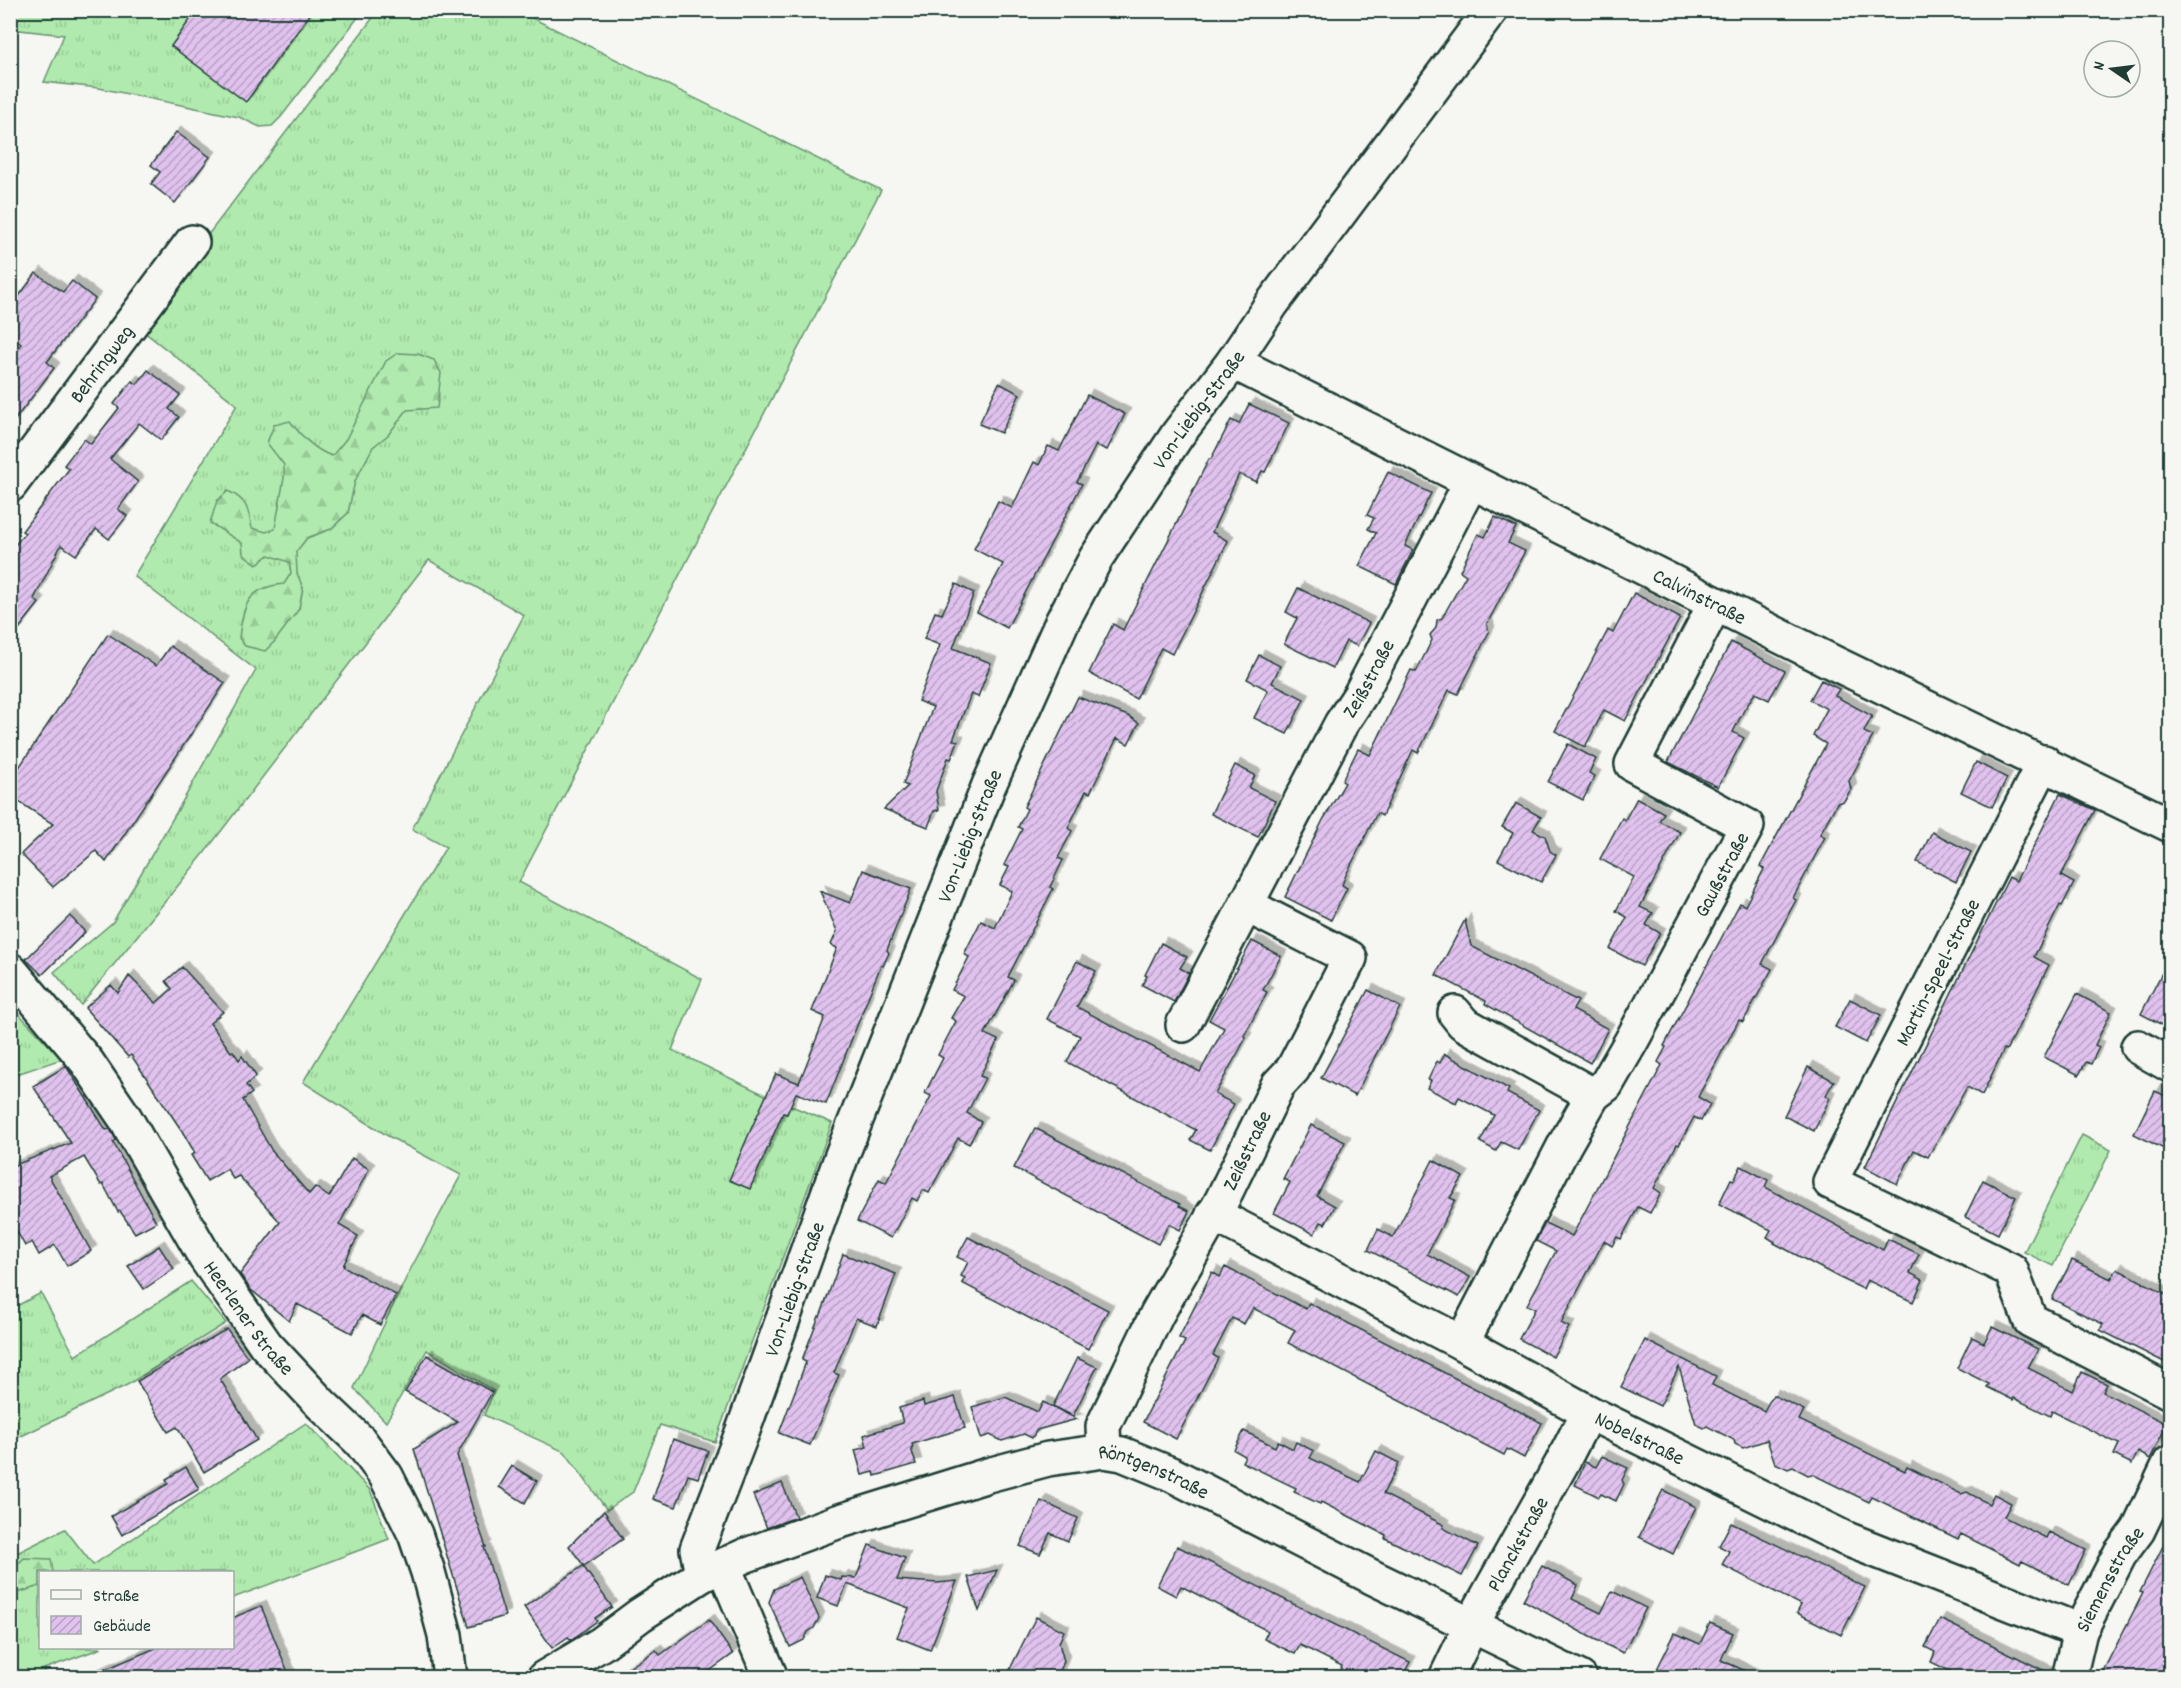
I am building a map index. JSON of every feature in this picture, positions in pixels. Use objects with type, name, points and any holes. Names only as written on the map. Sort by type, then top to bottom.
[{"type":"street","name":"Von-Liebig-Straße","points":[[771,1677],[713,1570],[697,1549],[742,1433],[845,1149],[989,785],[1062,622],[1096,558],[1178,434],[1491,10]]},
{"type":"street","name":"Behringweg","points":[[10,485],[192,242]]},
{"type":"street","name":"Calvinstraße","points":[[1233,362],[1953,722],[2044,762],[2170,825]]},
{"type":"street","name":"Zeißstraße","points":[[1183,1025],[1341,724],[1360,695],[1472,482]]},
{"type":"street","name":"Gaußstraße","points":[[1462,1343],[1565,1144],[1593,1095],[1606,1085],[1632,1040],[1748,826],[1632,764],[1715,604]]},
{"type":"street","name":"Martin-Speel-Straße","points":[[2044,762],[1830,1182],[2012,1270],[2030,1320],[2170,1392]]},
{"type":"street","name":"Zeißstraße","points":[[1104,1451],[1103,1426],[1157,1314],[1213,1214],[1278,1085],[1293,1069],[1350,958],[1246,905]]},
{"type":"street","name":"Heerlener Straße","points":[[10,970],[87,1062],[125,1118],[205,1257],[267,1345],[321,1404],[360,1441],[386,1476],[415,1534],[428,1572],[445,1635],[450,1677]]},
{"type":"street","points":[[1455,1013],[1463,1023],[1593,1095]]},
{"type":"street","points":[[2138,1047],[2170,1065]]},
{"type":"street","name":"Nobelstraße","points":[[1213,1214],[1462,1343],[1587,1412],[1844,1538],[2080,1631]]},
{"type":"street","name":"Planckstraße","points":[[1446,1677],[1472,1624],[1562,1463],[1587,1412]]},
{"type":"street","name":"Röntgenstraße","points":[[713,1570],[837,1522],[988,1475],[1048,1459],[1104,1451],[1122,1454],[1171,1474],[1374,1578],[1580,1677]]},
{"type":"street","name":"Siemensstraße","points":[[2069,1677],[2080,1631],[2120,1554],[2138,1530],[2165,1474]]},
{"type":"street","points":[[544,1677],[601,1644],[640,1615],[713,1570]]},
{"type":"green space","points":[[10,11],[363,11],[281,117],[272,126],[260,127],[239,117],[99,88],[44,82],[64,35],[11,29]]},
{"type":"green space","points":[[378,11],[518,11],[881,190],[519,882],[702,979],[672,1050],[763,1094],[832,1123],[715,1442],[660,1425],[633,1492],[607,1510],[565,1452],[484,1415],[494,1391],[427,1350],[386,1422],[354,1388],[408,1274],[461,1175],[388,1136],[303,1082],[446,847],[412,829],[524,615],[429,560],[202,856],[81,1005],[54,972],[113,922],[256,670],[134,576],[237,405],[138,327]]},
{"type":"green space","points":[[398,353],[418,354],[434,360],[441,373],[437,408],[407,410],[388,435],[373,447],[355,481],[348,513],[331,529],[307,538],[296,552],[297,573],[303,588],[299,609],[265,651],[245,646],[239,638],[246,607],[255,594],[262,589],[284,584],[291,573],[289,562],[269,555],[257,564],[243,554],[242,543],[210,523],[217,501],[228,491],[246,505],[252,528],[266,532],[275,529],[284,478],[284,465],[267,443],[274,425],[290,421],[308,442],[332,456],[346,439],[386,361]]},
{"type":"green space","points":[[16,1011],[62,1059],[11,1076],[11,1014]]},
{"type":"green space","points":[[2082,1135],[2111,1150],[2053,1266],[2024,1252]]},
{"type":"green space","points":[[191,1281],[226,1323],[127,1385],[11,1441],[11,1309],[41,1293],[75,1356]]},
{"type":"green space","points":[[306,1423],[370,1490],[389,1539],[234,1598],[234,1571],[39,1571],[39,1649],[99,1649],[44,1669],[48,1677],[11,1678],[11,1556],[65,1529],[93,1565]]},
{"type":"green space","points":[[24,1558],[51,1559],[53,1571],[39,1571],[39,1586],[11,1595],[11,1571]]},
{"type":"building","points":[[197,10],[313,10],[246,102],[171,46]]},
{"type":"building","points":[[176,132],[210,157],[175,203],[151,184],[160,172],[151,165]]},
{"type":"building","points":[[36,273],[63,292],[72,281],[95,299],[47,362],[54,368],[10,426],[10,359],[21,344],[10,336],[10,308]]},
{"type":"building","points":[[148,370],[180,395],[169,409],[179,417],[161,440],[139,423],[110,459],[138,482],[118,509],[127,516],[109,539],[96,529],[76,555],[61,545],[34,599],[39,603],[10,640],[10,551],[25,533],[22,531],[69,469],[64,465],[84,439],[91,444],[119,408],[114,404],[132,381],[137,384]]},
{"type":"building","points":[[999,383],[1020,394],[1001,433],[979,424]]},
{"type":"building","points":[[1087,395],[1125,414],[1107,450],[1096,445],[1077,482],[1082,484],[1007,628],[977,612],[1003,564],[974,549],[998,501],[1012,508],[1034,462],[1039,465],[1048,446],[1059,451]]},
{"type":"building","points":[[1249,404],[1289,423],[1265,472],[1262,471],[1256,482],[1239,474],[1212,532],[1228,541],[1172,654],[1161,648],[1136,699],[1089,673],[1113,624],[1123,630],[1231,420],[1239,424]]},
{"type":"building","points":[[1388,472],[1431,493],[1405,546],[1413,550],[1396,584],[1359,566],[1376,533],[1368,529],[1374,518],[1367,515]]},
{"type":"building","points":[[1495,517],[1516,527],[1508,543],[1525,551],[1487,624],[1489,632],[1458,694],[1449,690],[1418,753],[1413,750],[1382,816],[1377,813],[1346,875],[1342,885],[1347,888],[1331,920],[1285,897],[1323,820],[1345,783],[1342,781],[1358,749],[1370,755],[1411,670],[1416,672],[1432,640],[1430,635],[1436,628],[1437,620],[1442,618],[1466,575],[1460,571],[1478,534],[1485,537]]},
{"type":"building","points":[[956,584],[974,593],[953,648],[991,663],[978,697],[971,694],[953,740],[958,741],[951,759],[948,758],[936,791],[939,810],[934,811],[928,827],[884,809],[908,786],[903,784],[933,707],[918,701],[940,645],[924,639],[935,612],[942,614]]},
{"type":"building","points":[[1298,588],[1369,623],[1357,646],[1346,641],[1333,668],[1284,644],[1297,618],[1286,612]]},
{"type":"building","points":[[1634,593],[1680,618],[1625,721],[1604,710],[1585,747],[1555,731],[1608,630],[1613,633]]},
{"type":"building","points":[[108,634],[156,666],[170,646],[225,683],[106,862],[96,851],[53,887],[21,854],[53,824],[10,796],[10,781]]},
{"type":"building","points":[[1731,642],[1785,671],[1769,700],[1755,693],[1744,710],[1733,732],[1744,738],[1718,787],[1668,762]]},
{"type":"building","points":[[1259,655],[1280,666],[1272,683],[1304,699],[1287,734],[1254,718],[1268,690],[1247,679]]},
{"type":"building","points":[[1821,680],[1839,689],[1835,696],[1872,716],[1864,732],[1873,736],[1849,781],[1851,789],[1844,801],[1837,803],[1820,834],[1825,837],[1793,898],[1796,900],[1762,964],[1772,969],[1743,1022],[1739,1020],[1698,1097],[1710,1104],[1701,1121],[1694,1117],[1679,1145],[1677,1144],[1654,1188],[1661,1193],[1650,1213],[1638,1207],[1621,1239],[1617,1237],[1612,1246],[1604,1241],[1561,1323],[1569,1327],[1553,1357],[1519,1339],[1535,1309],[1527,1305],[1556,1251],[1536,1241],[1545,1223],[1572,1236],[1662,1065],[1658,1062],[1666,1047],[1664,1046],[1740,903],[1745,906],[1764,869],[1760,867],[1826,744],[1813,736],[1827,709],[1810,700]]},
{"type":"building","points":[[1078,697],[1128,716],[1139,723],[1128,744],[1117,738],[1090,793],[1086,791],[1068,828],[1072,831],[1058,858],[1063,860],[1050,887],[1053,889],[1008,977],[1014,980],[985,1034],[998,1040],[980,1076],[985,1078],[967,1113],[981,1122],[969,1144],[958,1138],[929,1193],[923,1190],[917,1201],[912,1198],[891,1238],[857,1221],[879,1179],[886,1183],[931,1096],[925,1093],[943,1058],[938,1055],[956,1021],[951,1018],[964,996],[952,990],[969,957],[964,954],[981,921],[995,928],[1012,891],[1000,885],[1009,867],[1004,865],[1022,829],[1018,827],[1027,809],[1024,807]]},
{"type":"building","points":[[1568,744],[1596,759],[1589,773],[1595,776],[1583,800],[1548,782]]},
{"type":"building","points":[[1976,762],[2007,778],[1992,807],[1961,792]]},
{"type":"building","points":[[1235,765],[1255,775],[1249,788],[1275,801],[1258,837],[1211,814]]},
{"type":"building","points":[[2060,794],[2095,810],[2061,876],[2074,883],[2062,906],[2060,905],[2034,957],[2049,965],[1982,1095],[1967,1087],[1928,1157],[1914,1150],[1897,1184],[1865,1167],[2009,877],[2016,881]]},
{"type":"building","points":[[1637,798],[1664,813],[1659,821],[1680,832],[1640,907],[1653,913],[1646,925],[1660,933],[1642,966],[1610,949],[1627,917],[1616,911],[1634,877],[1600,859],[1622,818],[1625,820]]},
{"type":"building","points":[[1516,803],[1541,817],[1533,830],[1545,836],[1550,851],[1556,855],[1541,882],[1498,860],[1513,833],[1502,827]]},
{"type":"building","points":[[1932,832],[1971,852],[1956,882],[1917,862]]},
{"type":"building","points":[[863,870],[911,889],[887,950],[889,953],[883,966],[881,965],[826,1104],[796,1093],[787,1114],[783,1113],[750,1189],[729,1180],[752,1127],[776,1074],[799,1083],[825,1017],[812,1011],[837,948],[831,945],[837,931],[820,891],[850,903]]},
{"type":"building","points":[[70,916],[85,932],[42,975],[26,959]]},
{"type":"building","points":[[1465,920],[1471,946],[1578,1001],[1573,1010],[1608,1029],[1590,1063],[1485,1004],[1486,1001],[1436,975]]},
{"type":"building","points":[[1252,941],[1281,956],[1263,990],[1267,992],[1244,1036],[1246,1038],[1215,1094],[1234,1104],[1210,1150],[1190,1140],[1196,1130],[1067,1062],[1080,1036],[1047,1019],[1077,961],[1096,971],[1077,1007],[1200,1072],[1224,1028],[1209,1020]]},
{"type":"building","points":[[1161,943],[1187,957],[1180,968],[1189,973],[1174,1002],[1142,985]]},
{"type":"building","points":[[2170,957],[2170,1029],[2141,1014]]},
{"type":"building","points":[[182,967],[223,1012],[210,1023],[231,1052],[233,1051],[239,1060],[242,1056],[256,1076],[246,1085],[252,1093],[243,1100],[272,1151],[309,1194],[315,1187],[329,1197],[352,1158],[369,1169],[339,1225],[358,1236],[343,1266],[396,1295],[380,1325],[362,1315],[352,1333],[297,1304],[289,1321],[250,1289],[240,1274],[280,1222],[239,1176],[233,1179],[227,1169],[207,1181],[191,1155],[195,1153],[182,1131],[131,1055],[128,1057],[85,1008],[111,985],[118,993],[129,976],[156,1003],[172,989],[166,981]]},
{"type":"building","points":[[1368,990],[1400,1007],[1355,1096],[1321,1078]]},
{"type":"building","points":[[2077,994],[2111,1012],[2095,1045],[2099,1047],[2091,1064],[2086,1062],[2079,1075],[2044,1057]]},
{"type":"building","points":[[1850,999],[1881,1015],[1866,1043],[1835,1027]]},
{"type":"building","points":[[1445,1054],[1509,1089],[1507,1093],[1539,1110],[1518,1150],[1501,1142],[1496,1151],[1480,1142],[1494,1115],[1459,1097],[1456,1103],[1427,1088],[1431,1081],[1428,1080],[1437,1061],[1440,1063]]},
{"type":"building","points":[[66,1066],[106,1130],[110,1129],[116,1140],[113,1142],[156,1222],[135,1233],[120,1211],[118,1212],[103,1184],[101,1185],[84,1157],[49,1176],[91,1251],[67,1266],[55,1245],[39,1255],[32,1242],[25,1246],[10,1219],[10,1167],[71,1143],[33,1086]]},
{"type":"building","points":[[1808,1067],[1834,1081],[1826,1095],[1830,1098],[1814,1131],[1784,1116]]},
{"type":"building","points":[[2155,1091],[2170,1098],[2170,1152],[2134,1134]]},
{"type":"building","points":[[1311,1125],[1345,1142],[1317,1196],[1335,1206],[1325,1224],[1321,1222],[1314,1234],[1274,1213],[1290,1182],[1283,1179]]},
{"type":"building","points":[[1035,1128],[1180,1204],[1179,1206],[1189,1211],[1180,1230],[1169,1224],[1158,1244],[1014,1168]]},
{"type":"building","points":[[1433,1160],[1463,1177],[1450,1198],[1455,1200],[1427,1254],[1470,1277],[1459,1297],[1368,1250],[1378,1229],[1393,1237]]},
{"type":"building","points":[[1741,1166],[1768,1180],[1765,1187],[1883,1250],[1888,1239],[1919,1254],[1910,1273],[1923,1280],[1913,1302],[1867,1280],[1863,1289],[1838,1277],[1774,1243],[1767,1237],[1771,1230],[1719,1204],[1731,1179],[1734,1180]]},
{"type":"building","points":[[1983,1180],[2016,1197],[1998,1234],[1965,1217]]},
{"type":"building","points":[[968,1237],[1108,1310],[1088,1349],[962,1283],[965,1278],[961,1276],[968,1262],[957,1257]]},
{"type":"building","points":[[159,1246],[174,1269],[144,1289],[128,1266]]},
{"type":"building","points":[[843,1254],[896,1274],[877,1326],[856,1318],[834,1373],[839,1375],[810,1445],[779,1433],[806,1362],[802,1360]]},
{"type":"building","points":[[2072,1260],[2111,1279],[2117,1269],[2170,1296],[2170,1365],[2100,1330],[2103,1324],[2052,1299]]},
{"type":"building","points":[[1225,1267],[1306,1309],[1309,1303],[1542,1423],[1524,1458],[1507,1449],[1504,1455],[1288,1343],[1295,1330],[1253,1308],[1244,1324],[1232,1318],[1213,1355],[1218,1358],[1176,1439],[1143,1422],[1185,1341],[1179,1338],[1212,1272],[1220,1277]]},
{"type":"building","points":[[1992,1327],[2038,1349],[2028,1368],[2073,1391],[2082,1372],[2107,1384],[2103,1392],[2167,1424],[2150,1459],[2138,1452],[2132,1464],[2114,1455],[2119,1444],[2052,1411],[2050,1416],[2014,1398],[2013,1400],[1987,1387],[1989,1384],[1957,1368],[1972,1337],[1984,1343]]},
{"type":"building","points":[[227,1329],[248,1358],[220,1379],[257,1440],[204,1472],[177,1427],[168,1432],[137,1381]]},
{"type":"building","points":[[1645,1340],[1716,1376],[1712,1385],[1764,1411],[1773,1395],[1804,1410],[1799,1420],[1905,1471],[1907,1467],[1961,1494],[1967,1492],[1989,1504],[1994,1494],[2011,1503],[2004,1517],[2046,1538],[2049,1532],[2086,1550],[2069,1585],[2022,1561],[2020,1564],[1961,1534],[1958,1539],[1872,1497],[1869,1502],[1812,1474],[1808,1475],[1793,1467],[1788,1469],[1775,1463],[1767,1440],[1743,1448],[1735,1444],[1734,1440],[1707,1426],[1704,1428],[1696,1424],[1679,1367],[1660,1406],[1621,1387]]},
{"type":"building","points":[[427,1355],[492,1392],[457,1455],[505,1616],[469,1627],[414,1449],[458,1422],[405,1392]]},
{"type":"building","points":[[1077,1358],[1097,1367],[1073,1416],[1053,1406]]},
{"type":"building","points":[[955,1397],[965,1428],[912,1444],[916,1464],[875,1476],[874,1472],[862,1475],[855,1450],[867,1447],[864,1435],[903,1423],[899,1408],[923,1401],[924,1406]]},
{"type":"building","points":[[1005,1397],[1038,1412],[1043,1402],[1077,1419],[1037,1430],[1032,1438],[1024,1434],[1002,1441],[990,1435],[981,1438],[972,1407]]},
{"type":"building","points":[[1244,1431],[1275,1447],[1278,1441],[1293,1449],[1296,1442],[1314,1451],[1310,1458],[1360,1482],[1376,1451],[1399,1463],[1383,1494],[1444,1525],[1443,1528],[1478,1546],[1462,1576],[1385,1538],[1386,1535],[1321,1502],[1320,1504],[1294,1492],[1296,1488],[1242,1462],[1245,1456],[1234,1450]]},
{"type":"building","points":[[673,1439],[708,1451],[698,1478],[688,1475],[676,1507],[653,1499]]},
{"type":"building","points":[[1602,1456],[1628,1468],[1616,1501],[1601,1494],[1599,1497],[1575,1485],[1585,1462],[1596,1467]]},
{"type":"building","points":[[512,1466],[537,1481],[525,1503],[499,1487]]},
{"type":"building","points":[[186,1467],[199,1489],[122,1535],[111,1516],[168,1484],[166,1479]]},
{"type":"building","points":[[782,1483],[796,1517],[767,1528],[753,1495]]},
{"type":"building","points":[[1663,1490],[1696,1507],[1673,1554],[1639,1537]]},
{"type":"building","points":[[1041,1501],[1078,1518],[1068,1541],[1050,1533],[1040,1554],[1020,1546]]},
{"type":"building","points":[[604,1511],[623,1539],[584,1566],[569,1546]]},
{"type":"building","points":[[1731,1523],[1865,1587],[1841,1635],[1797,1613],[1801,1605],[1722,1565],[1729,1551],[1719,1546]]},
{"type":"building","points":[[2170,1532],[2170,1677],[2100,1677],[2143,1593],[2140,1592]]},
{"type":"building","points":[[869,1545],[905,1558],[897,1580],[937,1583],[957,1581],[930,1650],[897,1637],[909,1608],[847,1584],[838,1606],[817,1598],[825,1575],[841,1580],[842,1577],[856,1578]]},
{"type":"building","points":[[1177,1546],[1410,1662],[1402,1677],[1337,1677],[1342,1666],[1300,1645],[1295,1654],[1264,1639],[1268,1631],[1181,1586],[1176,1596],[1157,1586]]},
{"type":"building","points":[[583,1566],[612,1607],[595,1618],[597,1621],[571,1640],[568,1637],[552,1648],[524,1607]]},
{"type":"building","points":[[1542,1566],[1578,1585],[1572,1599],[1601,1613],[1612,1591],[1646,1608],[1623,1653],[1523,1600]]},
{"type":"building","points":[[997,1570],[979,1611],[968,1577]]},
{"type":"building","points":[[800,1577],[819,1618],[804,1640],[790,1647],[769,1602],[774,1589]]},
{"type":"building","points":[[261,1606],[290,1677],[87,1677],[153,1649],[234,1649],[234,1617]]},
{"type":"building","points":[[1036,1617],[1064,1631],[1059,1643],[1064,1661],[1059,1674],[1039,1677],[1006,1677]]},
{"type":"building","points":[[1940,1619],[2051,1674],[2051,1677],[1962,1677],[1931,1662],[1935,1652],[1925,1647]]},
{"type":"building","points":[[709,1620],[733,1654],[701,1677],[616,1677],[656,1650],[660,1655]]},
{"type":"building","points":[[1710,1623],[1733,1633],[1721,1660],[1759,1677],[1676,1677],[1657,1669],[1675,1633],[1700,1644]]}]
